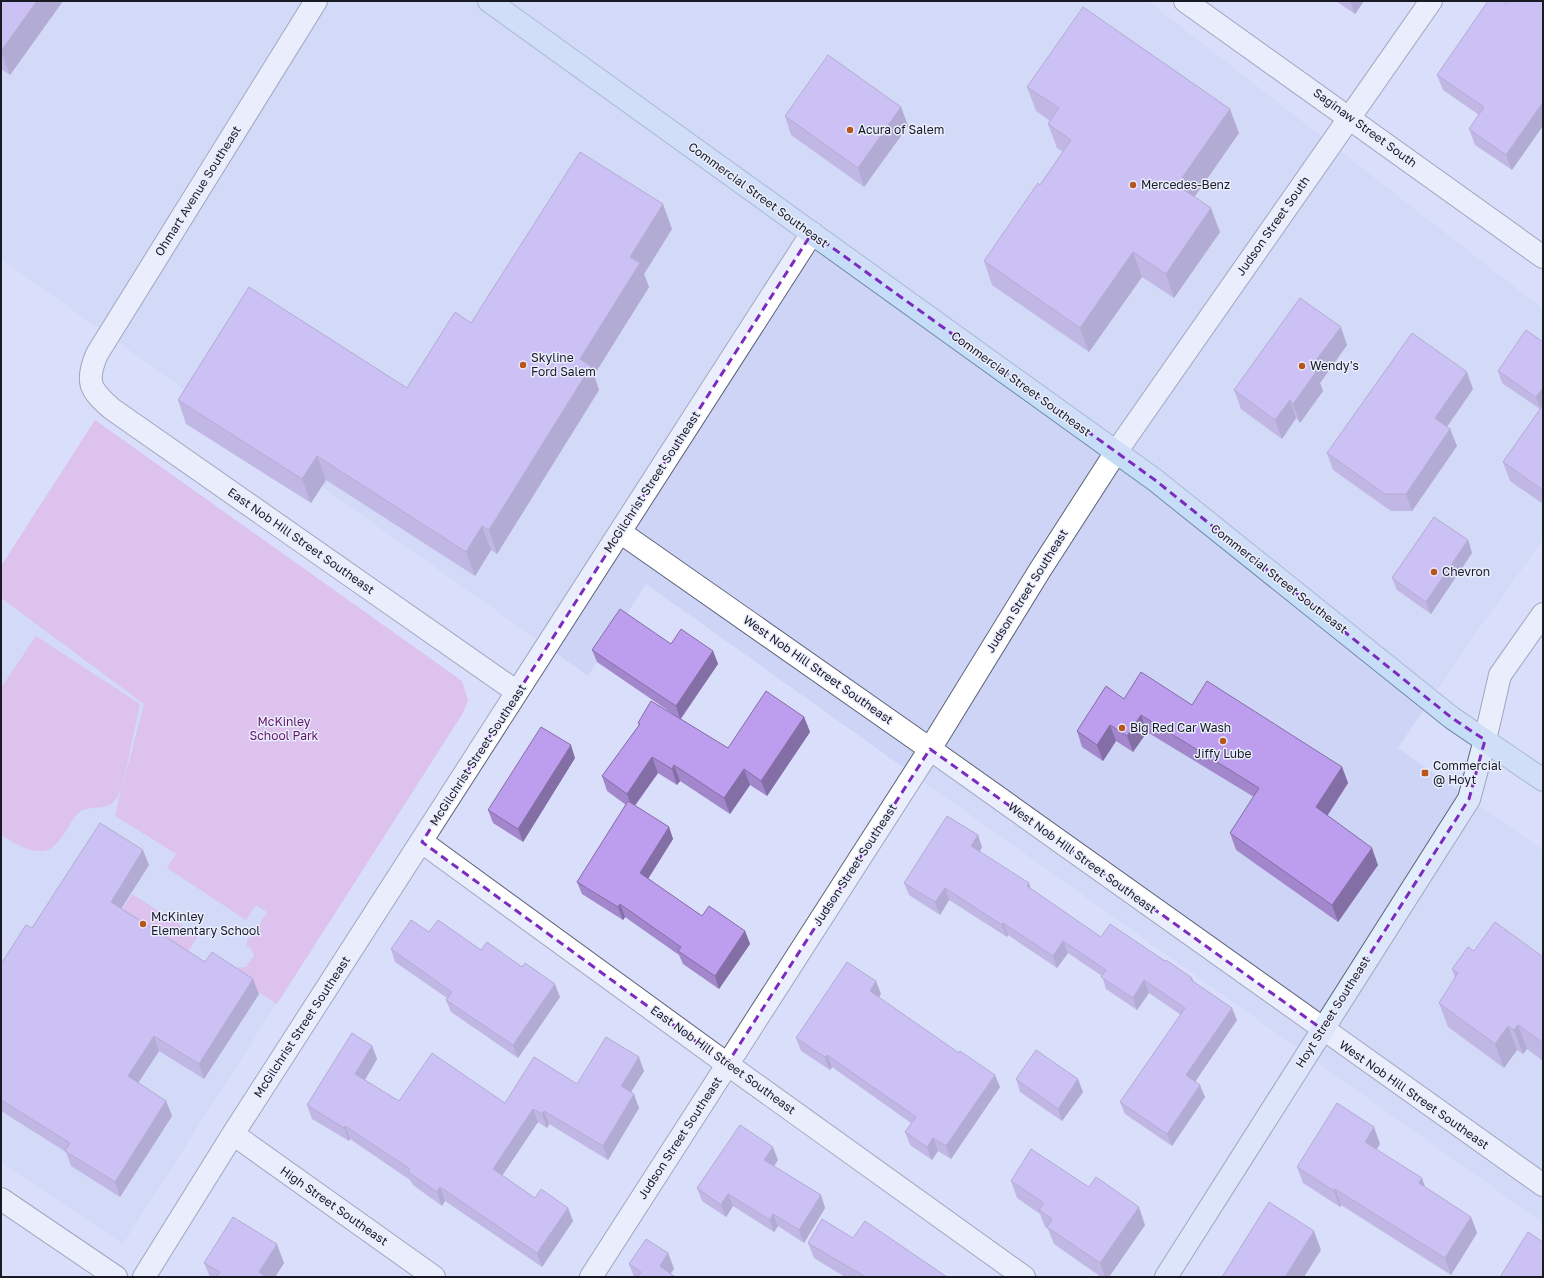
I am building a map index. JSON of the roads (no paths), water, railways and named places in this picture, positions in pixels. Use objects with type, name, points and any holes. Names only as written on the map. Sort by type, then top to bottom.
[{"type":"main road","name":"Commercial Street Southeast","points":[[489,1],[1155,480],[1452,718],[1543,780]]},
{"type":"street","name":"Ohmart Avenue Southeast","points":[[90,384],[91,368],[97,354],[316,1]]},
{"type":"street","name":"Saginaw Street South","points":[[1185,1],[1543,257]]},
{"type":"street","name":"Judson Street South","points":[[1116,452],[1431,1]]},
{"type":"street","name":"McGilchrist Street Southeast","points":[[144,1277],[234,1134],[812,233]]},
{"type":"street","name":"East Nob Hill Street Southeast","points":[[90,384],[94,393],[112,409],[518,692]]},
{"type":"street","name":"Judson Street Southeast","points":[[591,1277],[930,748],[1040,570],[1116,452]]},
{"type":"street","name":"West Nob Hill Street Southeast","points":[[620,532],[930,748],[1322,1029],[1543,1185]]},
{"type":"street","points":[[1485,740],[1500,675],[1543,614]]},
{"type":"street","name":"Hoyt Street Southeast","points":[[1166,1277],[1469,799],[1485,740]]},
{"type":"street","name":"East Nob Hill Street Southeast","points":[[422,842],[727,1064],[1024,1277]]},
{"type":"street","name":"High Street Southeast","points":[[234,1134],[434,1277]]},
{"type":"street","points":[[1,1199],[116,1277]]},
{"type":"place","name":"Acura of Salem","points":[[850,130]]},
{"type":"place","name":"Mercedes-Benz","points":[[1133,185]]},
{"type":"place","name":"Skyline Ford Salem","points":[[523,365]]},
{"type":"place","name":"Wendy's","points":[[1302,366]]},
{"type":"place","name":"Chevron","points":[[1434,572]]},
{"type":"place","name":"Big Red Car Wash","points":[[1122,728]]},
{"type":"place","name":"Jiffy Lube","points":[[1223,741]]},
{"type":"place","name":"Commercial @ Hoyt","points":[[1425,773]]},
{"type":"place","name":"McKinley Elementary School","points":[[143,924]]},
{"type":"park label","name":"McKinley School Park","points":[[284,729]]}]
